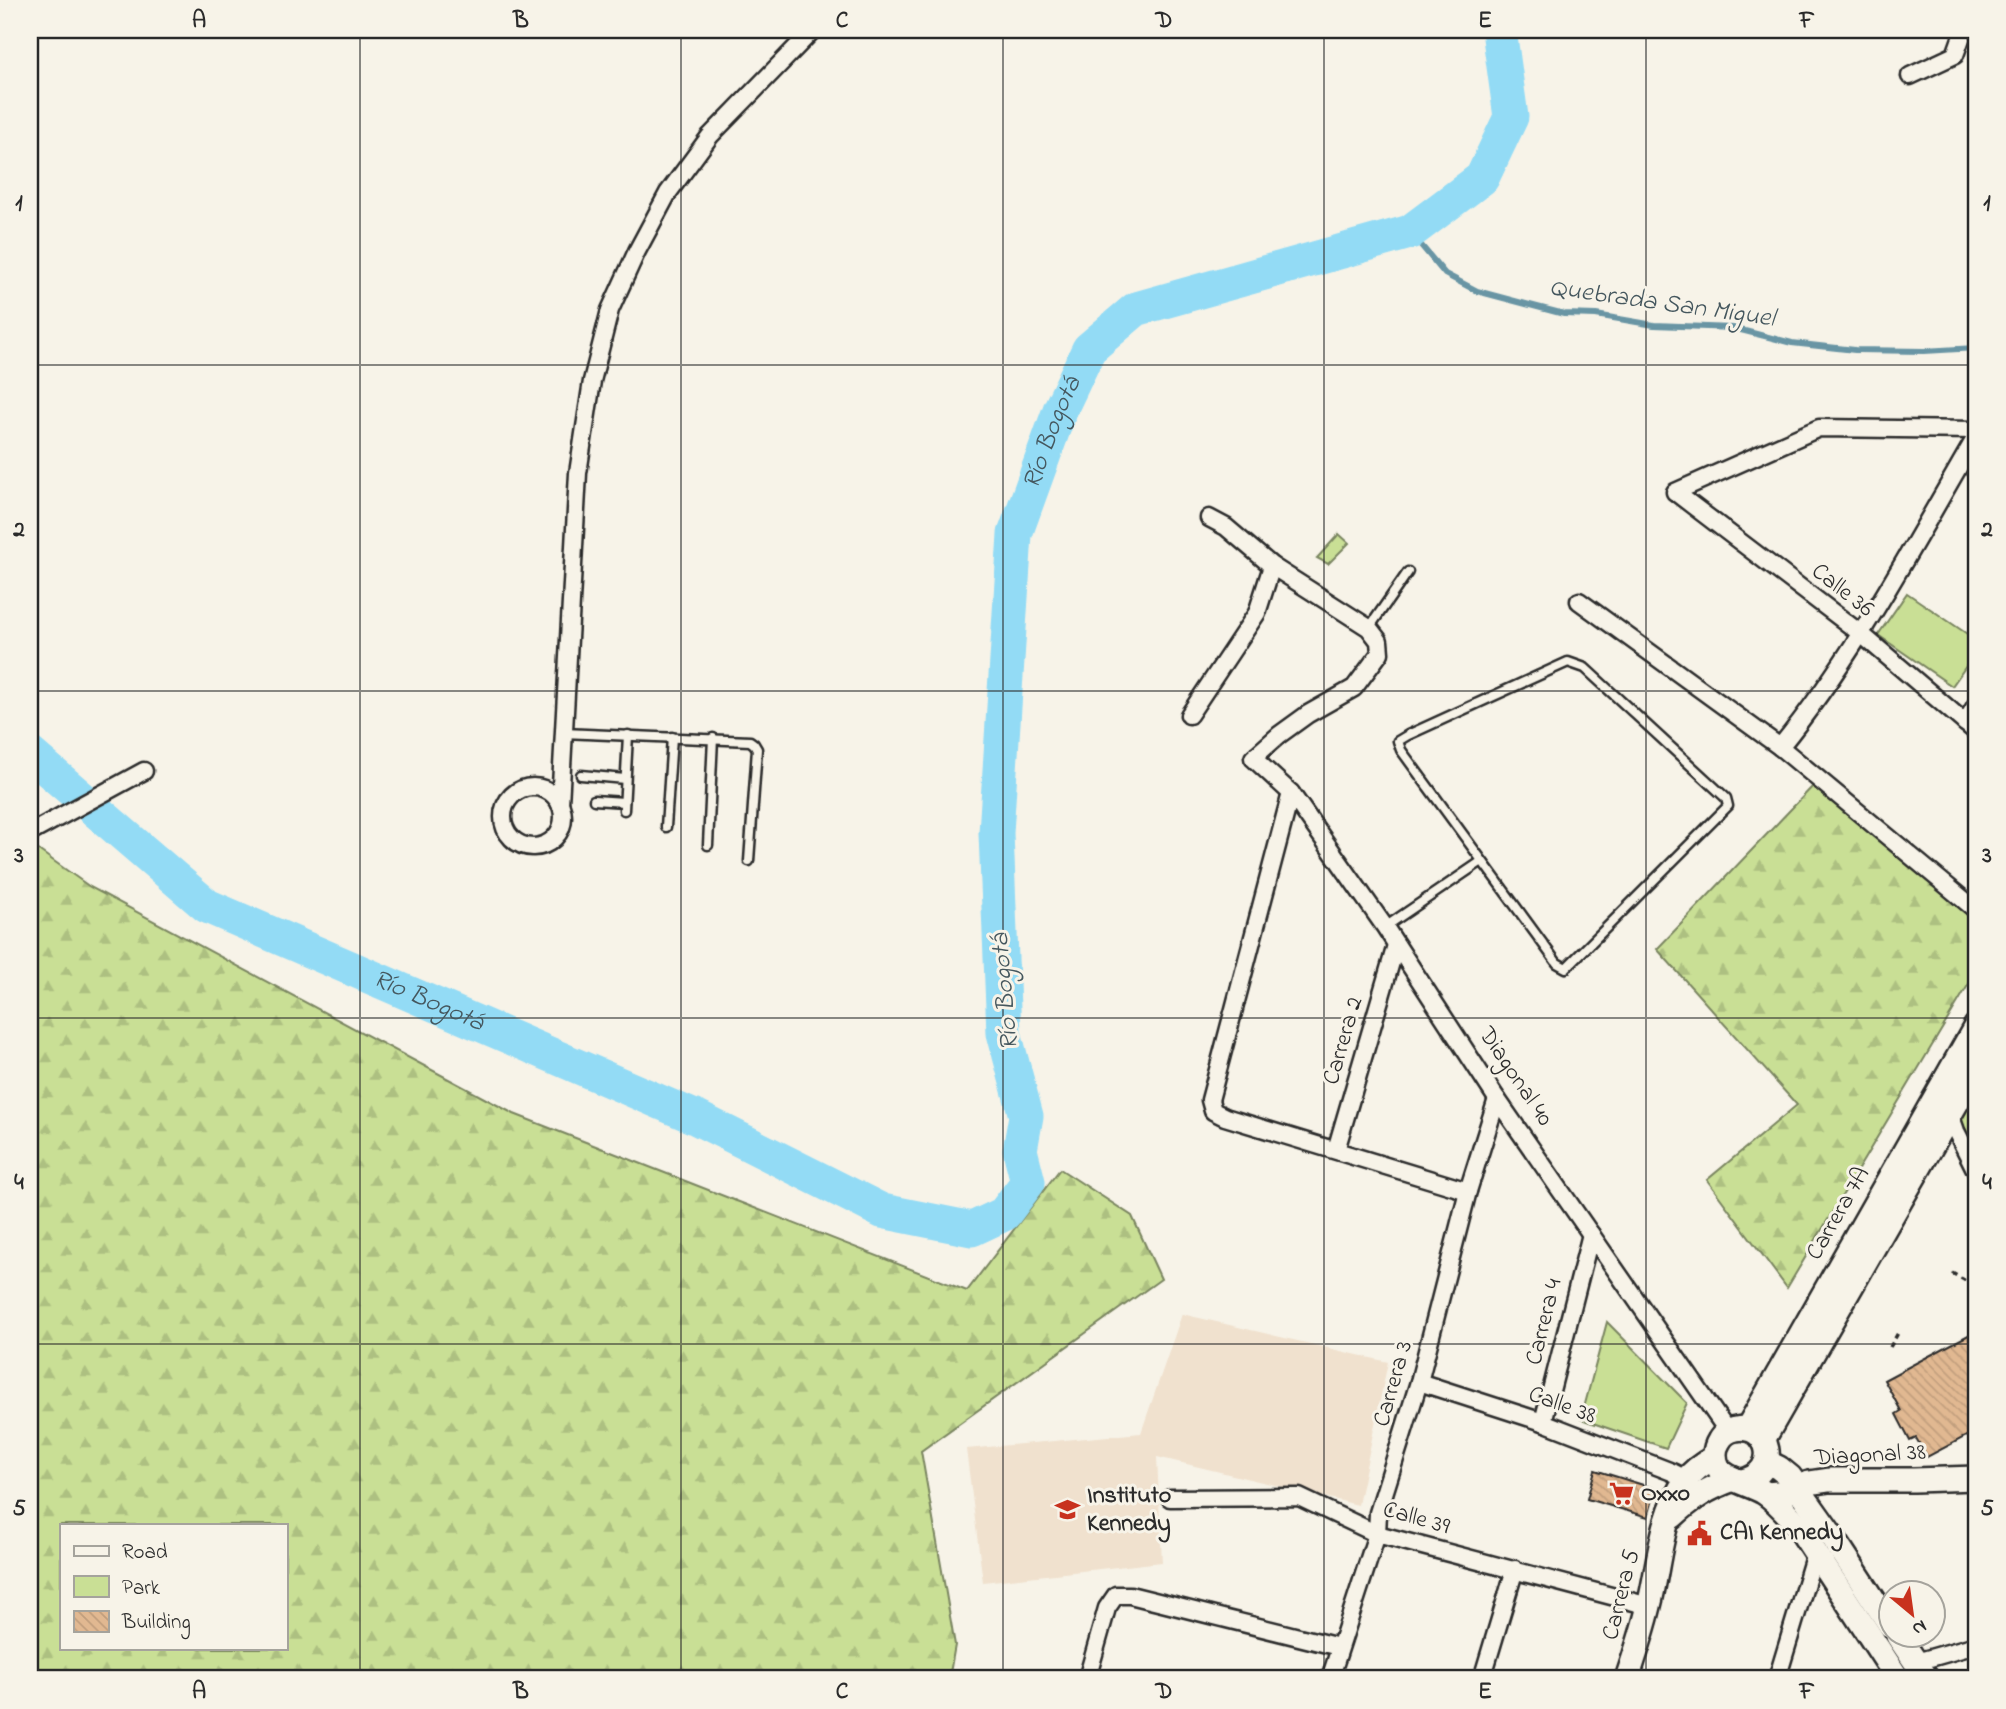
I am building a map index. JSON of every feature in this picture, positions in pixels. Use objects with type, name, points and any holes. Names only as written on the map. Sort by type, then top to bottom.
[{"type":"main road","name":"Carrera 7A","points":[[1751,1440],[1976,1026]]},
{"type":"main road","name":"Carrera 7A","points":[[1751,1440],[1976,1069]]},
{"type":"main road","points":[[1667,1522],[1697,1495],[1715,1486],[1738,1480],[1758,1475],[1751,1440],[1718,1443],[1715,1457],[1721,1471],[1738,1480],[1767,1494],[1796,1523],[1898,1679]]},
{"type":"main road","name":"Diagonal 40","points":[[1751,1440],[1790,1477],[1876,1603]]},
{"type":"main road","name":"Carrera 5","points":[[1628,1679],[1649,1606],[1667,1522],[1675,1500],[1686,1479],[1699,1466],[1715,1457]]},
{"type":"main road","name":"Diagonal 38","points":[[1767,1494],[1789,1492],[1809,1483],[1829,1480],[1976,1478]]},
{"type":"main road","points":[[1908,1650],[1922,1671]]},
{"type":"street","points":[[560,804],[578,473],[592,381],[610,310],[637,251],[668,194],[710,136],[813,30]]},
{"type":"street","points":[[1910,76],[1955,54],[1964,30]]},
{"type":"street","name":"Calle 36","points":[[1970,728],[1860,633],[1675,492],[1819,428],[1976,430]]},
{"type":"street","points":[[1780,747],[1804,717],[1860,633],[1976,437]]},
{"type":"street","points":[[1209,518],[1226,527],[1272,566],[1369,628]]},
{"type":"street","points":[[1189,715],[1258,613],[1272,566]]},
{"type":"street","points":[[1579,601],[1780,747],[1976,910]]},
{"type":"street","name":"Diagonal 40","points":[[1369,628],[1379,640],[1380,653],[1354,688],[1308,714],[1253,758],[1291,793],[1385,927],[1497,1099],[1591,1234],[1751,1440]]},
{"type":"street","points":[[1970,728],[1976,705]]},
{"type":"street","points":[[30,833],[144,771]]},
{"type":"street","points":[[1291,793],[1210,1100],[1213,1111],[1225,1117],[1468,1191]]},
{"type":"street","name":"Carrera 2","points":[[1336,1150],[1396,945]]},
{"type":"street","name":"Carrera 3","points":[[1330,1679],[1377,1534],[1378,1513],[1419,1382],[1468,1191],[1497,1099]]},
{"type":"street","points":[[1950,1114],[1976,1171]]},
{"type":"street","name":"Carrera 4","points":[[1543,1422],[1591,1234]]},
{"type":"street","name":"Calle 38","points":[[1419,1382],[1543,1422],[1686,1479]]},
{"type":"street","name":"Calle 39","points":[[1170,1498],[1298,1497],[1377,1534],[1649,1606]]},
{"type":"street","points":[[1777,1679],[1815,1553]]},
{"type":"street","points":[[1482,1679],[1515,1569]]},
{"type":"street","points":[[1087,1679],[1107,1608],[1116,1595],[1130,1595],[1339,1647]]},
{"type":"street","points":[[1922,1671],[1976,1645]]},
{"type":"lane","points":[[1369,628],[1408,572]]},
{"type":"lane","points":[[1568,662],[1584,668],[1726,798],[1728,806],[1566,968],[1557,962],[1482,861],[1401,750],[1398,741],[1408,734],[1568,662]]},
{"type":"lane","points":[[563,733],[750,741],[757,749],[749,861]]},
{"type":"lane","points":[[594,800],[624,806],[628,735]]},
{"type":"lane","points":[[666,827],[672,737]]},
{"type":"lane","points":[[708,845],[713,738]]},
{"type":"lane","points":[[581,775],[625,779]]},
{"type":"lane","points":[[1385,927],[1482,861]]},
{"type":"path","points":[[1952,1273],[1976,1287]]},
{"type":"path","points":[[1890,1346],[1898,1333]]},
{"type":"shaded area","points":[[1182,1314],[1388,1362],[1358,1505],[1157,1457],[1162,1562],[983,1582],[966,1449],[1141,1433]]},
{"type":"green space","points":[[1339,534],[1349,543],[1328,564],[1317,558]]},
{"type":"green space","points":[[1907,593],[1976,640],[1976,652],[1952,686],[1878,635]]},
{"type":"green space","points":[[1815,784],[1976,922],[1976,972],[1787,1288],[1707,1180],[1797,1105],[1657,949]]},
{"type":"green space","points":[[30,844],[90,887],[514,1114],[967,1291],[1060,1169],[1132,1216],[1161,1279],[921,1451],[955,1645],[949,1679],[30,1679]]},
{"type":"green space","points":[[1976,1083],[1976,1155],[1956,1116]]},
{"type":"green space","points":[[1607,1322],[1687,1403],[1666,1448],[1581,1419]]},
{"type":"building","points":[[1976,1331],[1976,1431],[1927,1457],[1916,1438],[1910,1441],[1896,1414],[1901,1411],[1884,1380]]},
{"type":"building","name":"Oxxo","points":[[1595,1470],[1656,1489],[1648,1517],[1587,1499]]},
{"type":"waterway","name":"Río Bogotá","points":[[30,754],[207,906],[697,1118],[882,1211],[972,1229],[1004,1214],[1028,1182],[1020,1150],[1026,1116],[1004,1033],[996,833],[1015,534],[1060,410],[1089,349],[1136,309],[1410,232],[1482,178],[1511,117],[1499,30]]},
{"type":"waterway","name":"Quebrada San Miguel","points":[[1410,232],[1445,274],[1477,291],[1564,314],[1596,315],[1654,325],[1733,328],[1792,343],[1855,350],[1924,351],[1976,348]]},
{"type":"place","name":"Oxxo","points":[[1621,1494]]},
{"type":"place","name":"Instituto Kennedy","points":[[1067,1510]]},
{"type":"place","name":"CAI Kennedy","points":[[1700,1533]]}]
